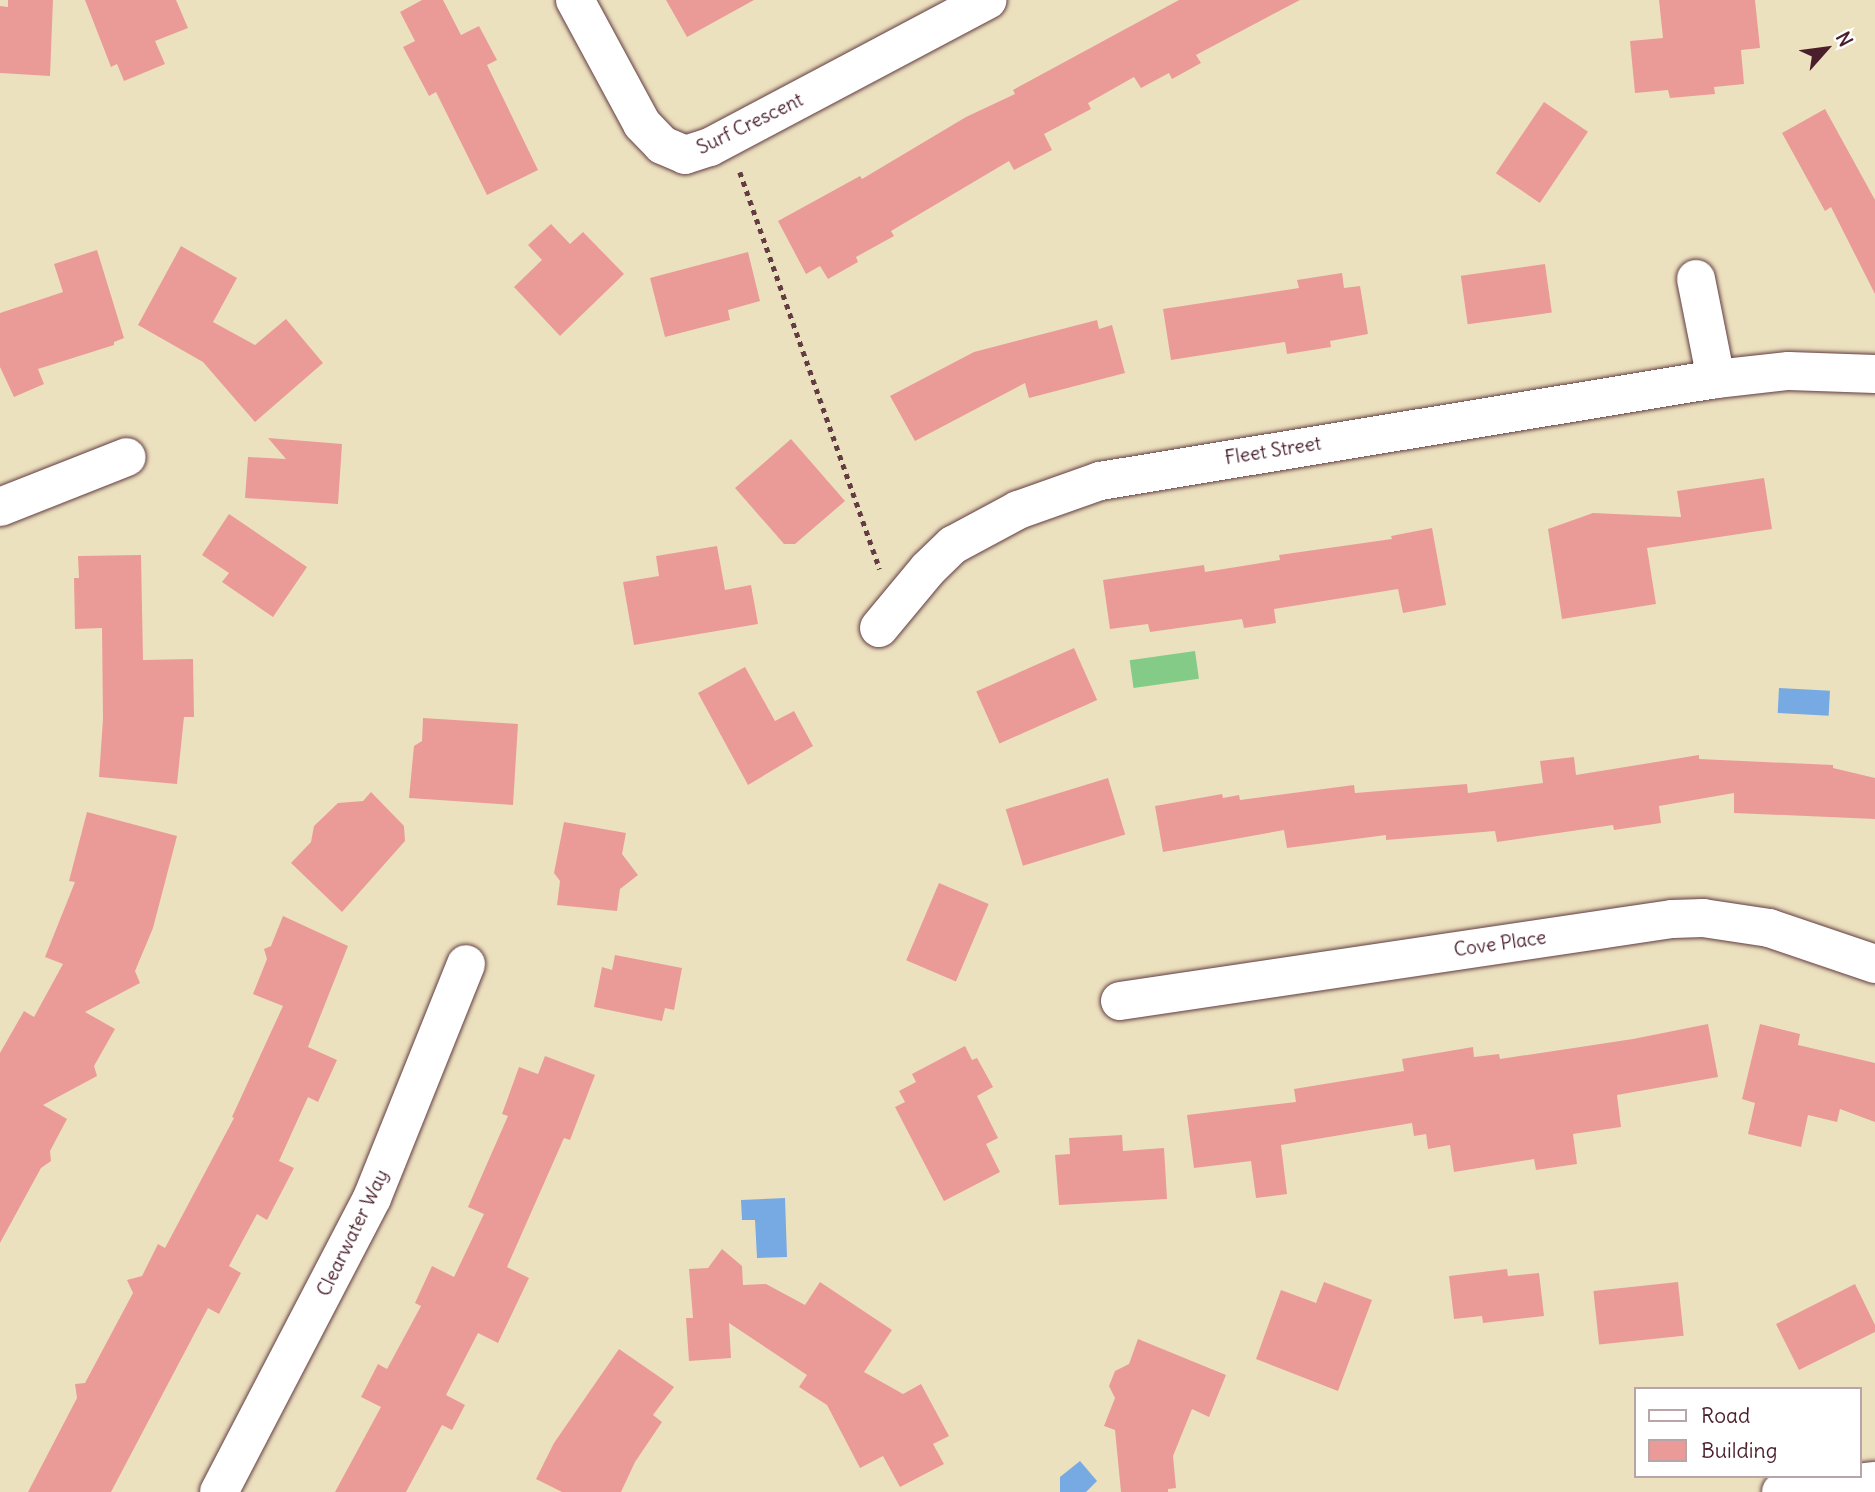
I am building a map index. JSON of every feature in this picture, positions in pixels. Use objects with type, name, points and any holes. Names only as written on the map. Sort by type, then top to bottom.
[{"type":"street","name":"Surf Crescent","points":[[575,0],[634,111],[651,136],[662,145],[685,155],[729,138],[988,0]]},
{"type":"street","points":[[1696,279],[1716,379]]},
{"type":"street","name":"Fleet Street","points":[[879,628],[928,569],[953,545],[1018,510],[1100,481],[1716,379],[1789,371],[1875,374]]},
{"type":"street","points":[[0,507],[127,457]]},
{"type":"street","name":"Cove Place","points":[[1121,1001],[1672,919],[1703,918],[1769,928],[1875,964]]},
{"type":"street","name":"Clearwater Way","points":[[219,1492],[372,1198],[466,964]]},
{"type":"street","points":[[1781,1492],[1875,1481]]},
{"type":"path","points":[[729,138],[867,532]]},
{"type":"green space","points":[[1195,651],[1199,679],[1134,688],[1130,660]]},
{"type":"water","points":[[1779,688],[1830,691],[1829,716],[1778,713]]},
{"type":"water","points":[[785,1198],[787,1257],[757,1258],[755,1220],[742,1220],[741,1200]]},
{"type":"water","points":[[1080,1461],[1097,1481],[1086,1492],[1060,1492],[1060,1477]]},
{"type":"building","points":[[8,0],[53,0],[50,76],[0,73],[0,6],[8,7]]},
{"type":"building","points":[[85,0],[176,0],[188,28],[155,41],[165,64],[124,81],[117,64],[111,67]]},
{"type":"building","points":[[422,0],[443,0],[461,35],[479,26],[497,60],[487,65],[538,170],[487,195],[436,92],[429,96],[403,47],[415,41],[400,12]]},
{"type":"building","points":[[666,0],[754,0],[687,37]]},
{"type":"building","points":[[1179,0],[1300,0],[1196,55],[1201,63],[1172,79],[1169,73],[1141,88],[1134,77],[1088,103],[1091,109],[1044,134],[1052,150],[1014,170],[1009,161],[891,231],[894,236],[856,257],[858,262],[828,279],[820,266],[806,274],[778,221],[860,176],[862,179],[966,117],[1015,94],[1013,90]]},
{"type":"building","points":[[1659,0],[1755,0],[1760,48],[1741,50],[1744,84],[1714,87],[1715,94],[1670,98],[1668,90],[1635,93],[1630,41],[1663,38]]},
{"type":"building","points":[[1544,102],[1588,132],[1540,203],[1496,173]]},
{"type":"building","points":[[1825,109],[1875,200],[1875,294],[1831,207],[1825,211],[1782,133]]},
{"type":"building","points":[[551,224],[570,244],[583,232],[624,274],[560,336],[514,287],[542,260],[528,245]]},
{"type":"building","points":[[181,246],[237,278],[213,322],[255,345],[286,319],[323,363],[255,422],[203,362],[138,325]]},
{"type":"building","points":[[97,250],[124,338],[114,342],[114,345],[38,369],[44,384],[14,397],[0,367],[0,313],[63,292],[54,264]]},
{"type":"building","points":[[748,252],[760,301],[728,310],[730,320],[665,337],[650,278]]},
{"type":"building","points":[[1545,264],[1552,313],[1468,324],[1461,276]]},
{"type":"building","points":[[1342,273],[1344,288],[1360,286],[1368,334],[1330,341],[1331,347],[1287,354],[1285,342],[1171,360],[1163,309],[1299,288],[1297,280]]},
{"type":"building","points":[[1097,320],[1099,329],[1112,325],[1125,373],[1029,398],[1025,383],[915,441],[890,396],[974,352]]},
{"type":"building","points":[[268,438],[342,444],[338,504],[245,498],[248,457],[286,459]]},
{"type":"building","points":[[791,439],[845,501],[795,544],[784,544],[735,488]]},
{"type":"building","points":[[1764,478],[1772,529],[1647,548],[1656,604],[1562,619],[1548,529],[1593,513],[1681,517],[1677,491]]},
{"type":"building","points":[[229,514],[307,567],[273,617],[222,582],[229,573],[202,555]]},
{"type":"building","points":[[1432,528],[1446,605],[1403,613],[1398,589],[1274,609],[1276,623],[1244,628],[1242,619],[1150,632],[1148,624],[1110,629],[1103,580],[1204,565],[1205,572],[1280,560],[1279,555],[1392,539],[1391,536]]},
{"type":"building","points":[[717,546],[725,590],[751,585],[758,624],[634,645],[623,582],[659,576],[656,556]]},
{"type":"building","points":[[141,555],[143,660],[193,659],[194,717],[184,717],[177,784],[99,777],[103,719],[102,628],[75,629],[74,578],[79,578],[78,556]]},
{"type":"building","points":[[1074,648],[1097,700],[999,744],[976,692]]},
{"type":"building","points":[[745,667],[775,721],[794,711],[813,746],[748,785],[698,693]]},
{"type":"building","points":[[423,718],[518,724],[513,805],[409,798],[414,746],[422,741]]},
{"type":"building","points":[[1699,755],[1699,759],[1833,765],[1833,768],[1875,778],[1875,819],[1734,813],[1734,793],[1659,806],[1661,823],[1614,830],[1613,825],[1497,842],[1495,831],[1386,840],[1386,835],[1287,848],[1284,830],[1163,852],[1155,806],[1222,794],[1223,798],[1239,795],[1240,800],[1354,785],[1355,793],[1467,784],[1468,793],[1543,783],[1540,761],[1574,757],[1576,775]]},
{"type":"building","points":[[1108,778],[1125,834],[1023,866],[1006,809]]},
{"type":"building","points":[[371,792],[404,826],[405,841],[342,912],[291,863],[311,842],[314,826],[338,803],[363,801]]},
{"type":"building","points":[[87,812],[177,836],[153,928],[135,971],[140,983],[85,1012],[115,1029],[94,1066],[97,1076],[43,1105],[67,1119],[50,1151],[51,1161],[41,1168],[0,1243],[0,1053],[24,1011],[34,1017],[63,964],[45,957],[75,882],[69,881]]},
{"type":"building","points":[[564,822],[626,833],[622,854],[638,875],[620,889],[617,911],[557,905],[560,881],[554,873]]},
{"type":"building","points":[[939,883],[989,904],[956,981],[906,960]]},
{"type":"building","points":[[283,916],[348,946],[308,1047],[337,1060],[318,1102],[308,1097],[279,1161],[294,1168],[267,1220],[257,1214],[229,1266],[241,1273],[219,1314],[208,1308],[111,1492],[28,1492],[77,1398],[75,1384],[85,1383],[133,1293],[127,1280],[142,1276],[158,1244],[165,1248],[234,1118],[232,1117],[283,1006],[253,994],[267,959],[264,949],[271,946]]},
{"type":"building","points":[[615,955],[682,968],[674,1010],[665,1008],[662,1021],[594,1007],[602,967],[612,970]]},
{"type":"building","points":[[1708,1024],[1718,1077],[1617,1095],[1621,1127],[1573,1134],[1577,1164],[1536,1170],[1534,1159],[1454,1172],[1450,1145],[1428,1149],[1426,1134],[1414,1136],[1412,1123],[1281,1145],[1287,1194],[1256,1198],[1251,1161],[1194,1168],[1187,1115],[1296,1102],[1294,1089],[1404,1071],[1402,1059],[1473,1047],[1474,1057],[1499,1054],[1500,1059],[1633,1039]]},
{"type":"building","points":[[1760,1024],[1800,1034],[1798,1045],[1875,1063],[1875,1122],[1840,1109],[1837,1122],[1808,1115],[1801,1147],[1748,1134],[1755,1103],[1742,1099]]},
{"type":"building","points":[[965,1046],[972,1060],[977,1058],[993,1087],[977,1096],[998,1138],[986,1144],[1000,1172],[944,1201],[895,1107],[905,1102],[899,1091],[916,1082],[912,1074]]},
{"type":"building","points":[[545,1056],[595,1075],[570,1140],[564,1138],[507,1267],[529,1278],[498,1343],[478,1333],[446,1395],[465,1405],[452,1430],[442,1425],[406,1492],[335,1492],[381,1407],[361,1397],[378,1364],[387,1369],[421,1306],[415,1303],[432,1266],[454,1277],[484,1214],[468,1207],[508,1116],[502,1114],[519,1067],[538,1074]]},
{"type":"building","points":[[1122,1135],[1123,1151],[1164,1148],[1167,1199],[1059,1205],[1055,1155],[1070,1154],[1069,1138]]},
{"type":"building","points":[[722,1249],[742,1266],[743,1285],[766,1284],[805,1305],[820,1282],[892,1330],[864,1372],[903,1394],[921,1384],[949,1436],[933,1444],[944,1464],[900,1487],[883,1456],[860,1468],[827,1405],[799,1387],[807,1375],[729,1323],[731,1358],[689,1361],[686,1318],[693,1318],[689,1269],[708,1268]]},
{"type":"building","points":[[1507,1269],[1508,1276],[1539,1273],[1544,1316],[1483,1323],[1482,1316],[1454,1319],[1449,1276]]},
{"type":"building","points":[[1324,1282],[1372,1300],[1338,1391],[1256,1359],[1281,1290],[1316,1303]]},
{"type":"building","points":[[1678,1282],[1684,1336],[1599,1345],[1593,1291]]},
{"type":"building","points":[[1855,1284],[1875,1325],[1875,1332],[1799,1370],[1776,1324]]},
{"type":"building","points":[[1138,1339],[1226,1375],[1209,1417],[1192,1409],[1173,1456],[1176,1488],[1168,1489],[1168,1492],[1121,1492],[1115,1430],[1104,1426],[1115,1398],[1109,1386],[1115,1371],[1129,1364]]},
{"type":"building","points":[[619,1349],[674,1387],[653,1415],[662,1422],[635,1462],[621,1492],[562,1492],[536,1479],[554,1443]]}]
